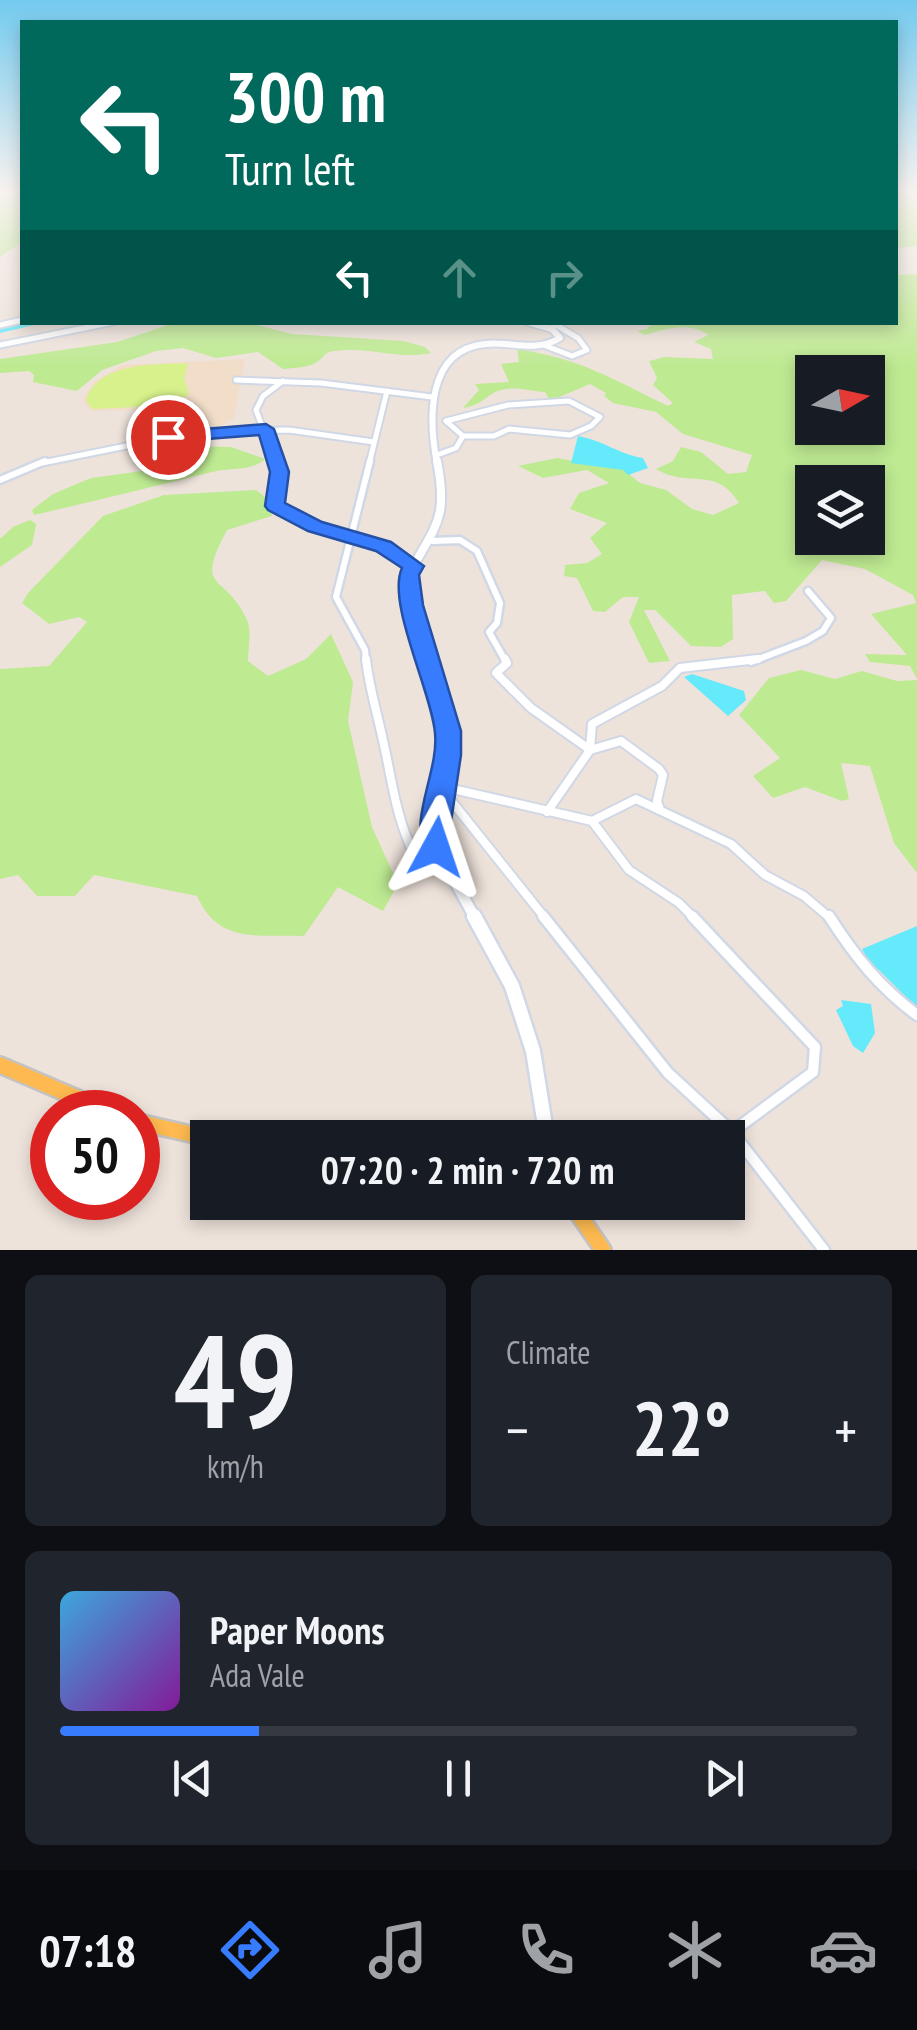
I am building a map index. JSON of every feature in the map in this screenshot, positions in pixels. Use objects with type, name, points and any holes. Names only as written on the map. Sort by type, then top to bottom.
[{"type":"main road","points":[[537,325],[564,334],[558,342],[546,346],[492,342],[470,346],[451,362],[432,397],[426,412],[437,455],[442,502],[433,541],[409,575],[412,605],[448,731],[435,826],[436,847],[512,986],[533,1051],[544,1120]]},
{"type":"main road","points":[[0,1065],[59,1090]]},
{"type":"main road","points":[[160,1127],[190,1134]]},
{"type":"main road","points":[[583,1220],[604,1250]]},
{"type":"street","points":[[0,345],[99,325]]},
{"type":"street","points":[[546,346],[572,356],[584,353],[583,344],[554,325]]},
{"type":"street","points":[[236,380],[283,381],[432,397]]},
{"type":"street","points":[[283,381],[263,396],[256,410],[279,472],[274,506],[315,527],[383,547],[413,566]]},
{"type":"street","points":[[388,391],[336,598],[365,650],[370,697],[385,747],[399,825],[415,856],[436,847]]},
{"type":"street","points":[[569,401],[600,417],[581,433],[562,438],[530,436],[508,429],[494,436],[463,436],[446,421],[508,405],[569,401]]},
{"type":"street","points":[[0,480],[42,462],[177,435],[266,429],[374,442]]},
{"type":"street","points":[[437,455],[456,448],[463,436]]},
{"type":"street","points":[[433,541],[460,540],[477,550],[500,603],[497,623],[490,632],[507,663],[496,673],[530,708],[590,750]]},
{"type":"street","points":[[547,813],[590,750],[592,724],[631,699],[662,686],[680,668],[752,662],[822,631],[831,618],[808,591]]},
{"type":"street","points":[[590,750],[621,741],[659,769],[664,775],[658,801],[660,810]]},
{"type":"street","points":[[442,787],[592,822],[629,870],[679,902],[795,1022],[814,1048],[817,1059],[813,1072],[745,1122]]},
{"type":"street","points":[[442,787],[449,802],[668,1074],[719,1120]]},
{"type":"street","points":[[592,822],[632,799],[731,844],[765,876],[828,916],[858,961],[891,996],[917,1015]]},
{"type":"street","points":[[745,1149],[824,1250]]},
{"type":"shaded area","points":[[245,359],[234,418],[217,428],[167,435],[165,424],[142,410],[91,411],[82,400],[94,382],[122,365]]},
{"type":"green space","points":[[917,274],[917,679],[910,666],[870,662],[865,654],[907,655],[871,614],[916,603],[913,595],[865,569],[822,560],[786,601],[774,603],[765,591],[732,595],[733,639],[721,647],[691,646],[655,610],[644,610],[670,661],[649,663],[629,622],[639,597],[623,597],[605,612],[593,611],[577,578],[564,576],[565,565],[587,563],[602,554],[590,538],[607,523],[570,509],[579,493],[609,483],[587,470],[543,478],[518,466],[557,458],[624,470],[640,483],[666,490],[692,509],[713,515],[739,503],[721,484],[668,475],[656,469],[673,461],[681,447],[701,452],[728,474],[746,472],[752,455],[683,434],[656,412],[613,403],[604,396],[606,393],[590,384],[550,401],[545,392],[507,389],[463,408],[479,390],[475,384],[509,382],[501,364],[519,362],[517,349],[579,364],[668,406],[673,403],[653,385],[657,378],[649,361],[665,357],[713,359],[711,349],[694,342],[708,335],[685,327],[645,335],[637,331],[650,325],[898,325],[898,275]]},
{"type":"green space","points":[[168,325],[257,325],[292,334],[404,341],[425,347],[431,353],[334,351],[311,365],[283,369],[258,352],[216,358],[183,348],[156,351],[102,370],[77,391],[33,382],[34,375],[29,371],[0,373],[0,359],[117,342]]},
{"type":"green space","points":[[188,363],[184,378],[189,394],[169,402],[92,409],[86,400],[93,387],[115,372],[144,365]]},
{"type":"green space","points":[[231,447],[265,459],[247,468],[212,472],[34,515],[32,510],[53,494],[91,478],[157,469],[147,451],[168,450],[168,455],[180,456],[186,452],[182,449]]},
{"type":"green space","points":[[256,490],[268,499],[272,516],[227,530],[217,550],[213,574],[247,620],[248,661],[268,676],[306,659],[331,634],[353,682],[348,721],[372,827],[398,884],[383,911],[338,887],[304,936],[242,934],[217,923],[197,896],[94,875],[75,896],[37,896],[18,875],[0,879],[0,669],[49,666],[87,622],[79,617],[49,624],[22,603],[28,593],[103,516],[164,495]]},
{"type":"green space","points":[[30,520],[36,524],[32,545],[0,567],[0,539],[13,527]]},
{"type":"green space","points":[[801,670],[835,679],[862,671],[897,681],[917,680],[917,873],[894,843],[870,766],[841,763],[849,799],[842,801],[805,787],[773,798],[753,776],[780,758],[739,715],[769,678]]},
{"type":"water","points":[[578,436],[643,458],[648,468],[628,475],[623,470],[571,463]]},
{"type":"water","points":[[692,674],[744,691],[746,700],[728,716],[684,677]]},
{"type":"water","points":[[917,926],[917,1008],[879,970],[871,967],[862,949]]},
{"type":"water","points":[[841,1000],[871,1004],[875,1033],[863,1053],[853,1046],[836,1010],[843,1006]]},
{"type":"waterway","points":[[0,330],[27,325]]},
{"type":"route","points":[[168,437],[201,431],[266,429],[279,472],[280,488],[273,498],[274,506],[315,527],[383,547],[413,566],[409,575],[412,605],[448,731],[448,755],[435,826],[436,847]]}]
